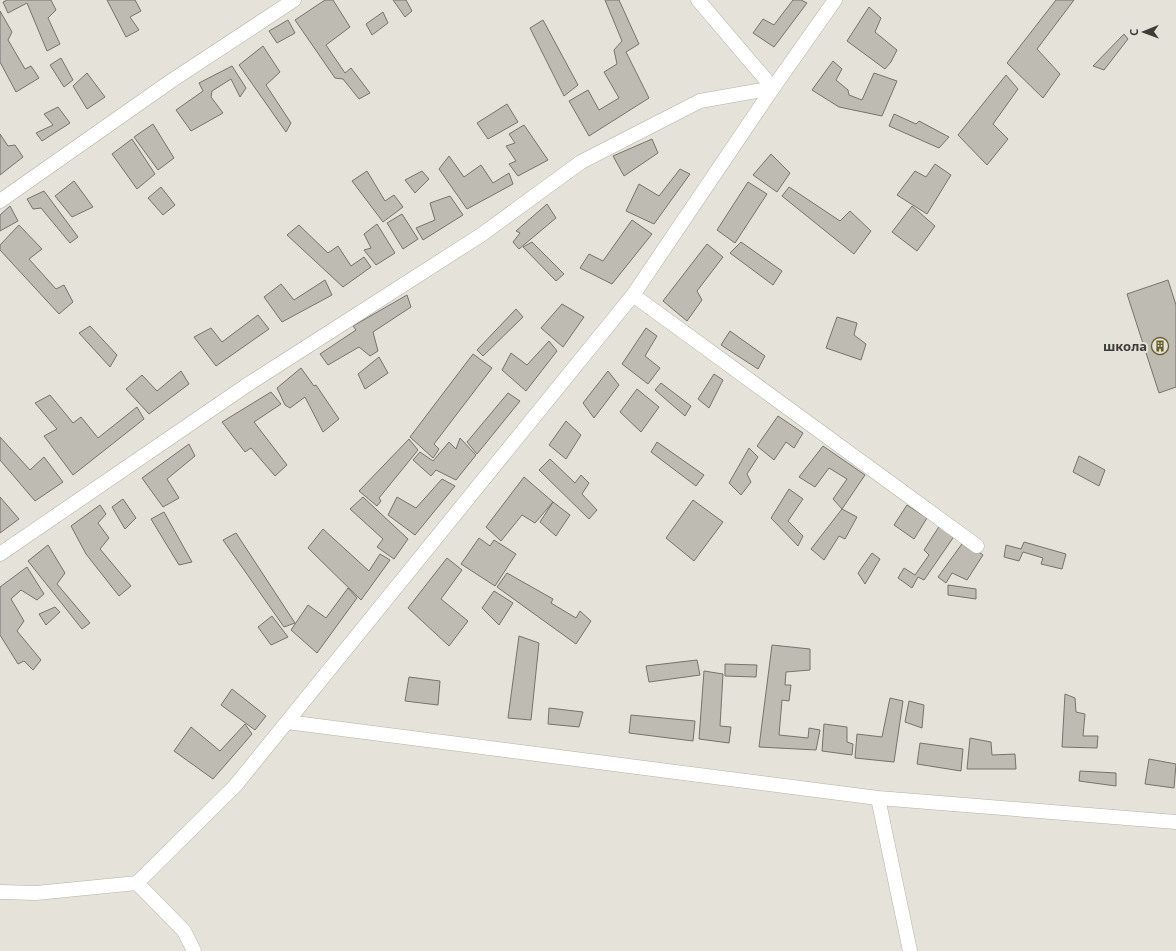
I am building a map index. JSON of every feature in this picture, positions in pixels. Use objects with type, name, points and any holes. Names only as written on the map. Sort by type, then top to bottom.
[{"type":"street","points":[[0,201],[171,81],[294,0]]},
{"type":"street","points":[[698,0],[773,88]]},
{"type":"street","points":[[0,892],[36,893],[137,883],[235,786],[633,295],[834,0]]},
{"type":"street","points":[[0,554],[247,385],[481,235],[581,162],[700,101],[773,88]]},
{"type":"street","points":[[633,295],[977,546]]},
{"type":"street","points":[[287,722],[878,798],[1176,822]]},
{"type":"street","points":[[878,798],[910,951]]},
{"type":"street","points":[[137,883],[184,931],[194,951]]},
{"type":"building","points":[[7,0],[51,0],[56,10],[48,18],[60,44],[47,51],[27,3],[8,13],[3,2]]},
{"type":"building","points":[[107,0],[135,0],[141,11],[130,17],[139,30],[126,37]]},
{"type":"building","points":[[325,0],[333,0],[350,27],[326,45],[345,73],[351,68],[370,93],[359,99],[343,79],[335,78],[295,20]]},
{"type":"building","points":[[393,0],[406,0],[412,11],[405,17]]},
{"type":"building","points":[[605,0],[619,0],[639,44],[626,52],[649,98],[589,136],[569,101],[588,90],[599,110],[619,98],[604,72],[617,64],[614,50],[622,41]]},
{"type":"building","points":[[793,0],[801,0],[807,3],[774,47],[753,33],[763,19],[774,25]]},
{"type":"building","points":[[1056,0],[1074,0],[1037,49],[1060,74],[1043,98],[1007,63]]},
{"type":"building","points":[[869,7],[881,18],[875,32],[897,50],[891,62],[885,69],[847,41]]},
{"type":"building","points":[[0,11],[12,32],[8,40],[25,69],[31,66],[39,78],[16,92],[0,62]]},
{"type":"building","points":[[383,12],[388,23],[372,35],[366,24]]},
{"type":"building","points":[[288,20],[295,33],[277,43],[269,31]]},
{"type":"building","points":[[543,20],[578,85],[564,96],[530,28]]},
{"type":"building","points":[[1124,34],[1128,39],[1104,70],[1093,66]]},
{"type":"building","points":[[263,46],[280,72],[266,85],[291,123],[286,132],[239,65]]},
{"type":"building","points":[[61,58],[73,80],[64,87],[50,65]]},
{"type":"building","points":[[833,61],[842,69],[836,80],[848,90],[849,95],[862,100],[874,73],[897,81],[882,116],[839,107],[812,90]]},
{"type":"building","points":[[232,66],[246,88],[240,97],[231,79],[212,91],[211,97],[223,113],[191,131],[176,110],[203,91],[199,83]]},
{"type":"building","points":[[87,73],[105,97],[87,109],[73,86]]},
{"type":"building","points":[[1006,75],[1018,89],[993,124],[1008,139],[987,165],[958,135]]},
{"type":"building","points":[[507,104],[518,122],[488,139],[477,123]]},
{"type":"building","points":[[58,107],[70,123],[42,141],[36,133],[53,125],[44,114]]},
{"type":"building","points":[[894,114],[916,124],[919,121],[949,137],[939,148],[889,126]]},
{"type":"building","points":[[153,124],[174,158],[158,170],[134,137]]},
{"type":"building","points":[[524,125],[548,160],[518,176],[509,164],[516,161],[506,146],[515,143],[509,134]]},
{"type":"building","points":[[0,134],[8,146],[15,145],[23,157],[0,175]]},
{"type":"building","points":[[132,139],[155,174],[137,189],[112,154]]},
{"type":"building","points":[[652,139],[658,153],[624,176],[613,156]]},
{"type":"building","points":[[771,154],[790,173],[777,192],[753,175]]},
{"type":"building","points":[[449,156],[464,177],[481,165],[493,183],[509,173],[513,184],[467,209],[439,169]]},
{"type":"building","points":[[935,164],[951,175],[927,214],[897,195],[915,171],[926,177]]},
{"type":"building","points":[[680,169],[690,174],[654,224],[626,211],[639,184],[659,196]]},
{"type":"building","points":[[367,171],[385,201],[394,195],[403,207],[383,222],[352,181]]},
{"type":"building","points":[[422,171],[429,179],[415,193],[405,180]]},
{"type":"building","points":[[74,181],[93,207],[72,217],[55,196]]},
{"type":"building","points":[[748,182],[767,194],[735,243],[717,230]]},
{"type":"building","points":[[161,187],[175,205],[163,215],[148,198]]},
{"type":"building","points":[[789,187],[840,221],[850,211],[871,231],[854,254],[782,196]]},
{"type":"building","points":[[44,191],[78,237],[70,243],[41,208],[33,209],[27,199]]},
{"type":"building","points":[[450,196],[463,215],[423,240],[416,228],[435,220],[430,203]]},
{"type":"building","points":[[547,204],[556,218],[519,249],[513,242],[520,233],[516,231]]},
{"type":"building","points":[[10,206],[18,221],[0,231],[0,215]]},
{"type":"building","points":[[912,206],[935,226],[917,251],[892,232]]},
{"type":"building","points":[[402,214],[418,239],[403,249],[387,223]]},
{"type":"building","points":[[632,220],[652,234],[612,284],[580,268],[589,254],[603,261]]},
{"type":"building","points":[[377,224],[395,253],[376,265],[364,250],[371,248],[364,234]]},
{"type":"building","points":[[19,225],[42,249],[29,259],[56,289],[64,285],[73,302],[59,314],[0,250],[0,245]]},
{"type":"building","points":[[299,225],[328,253],[338,246],[351,266],[364,257],[371,267],[343,287],[287,235]]},
{"type":"building","points":[[532,242],[564,274],[556,281],[523,247]]},
{"type":"building","points":[[741,242],[782,271],[773,285],[730,253]]},
{"type":"building","points":[[707,244],[723,257],[697,291],[702,300],[687,321],[663,301]]},
{"type":"building","points":[[325,280],[332,295],[282,322],[264,297],[281,284],[294,300]]},
{"type":"building","name":"школа","points":[[1168,280],[1176,305],[1176,387],[1159,393],[1127,294]]},
{"type":"building","points":[[407,295],[411,307],[373,332],[378,351],[370,356],[359,347],[328,365],[320,354],[356,330],[353,326]]},
{"type":"building","points":[[562,304],[584,317],[563,347],[541,328]]},
{"type":"building","points":[[516,309],[523,317],[483,356],[477,350]]},
{"type":"building","points":[[258,315],[269,329],[216,366],[194,337],[211,328],[222,342]]},
{"type":"building","points":[[837,317],[857,323],[854,335],[866,344],[861,360],[826,348]]},
{"type":"building","points":[[90,326],[117,355],[110,367],[79,333]]},
{"type":"building","points":[[646,328],[657,336],[645,356],[660,368],[648,384],[622,364]]},
{"type":"building","points":[[730,331],[765,356],[758,369],[721,345]]},
{"type":"building","points":[[549,341],[557,351],[526,391],[502,370],[511,353],[527,365]]},
{"type":"building","points":[[473,354],[492,368],[434,444],[439,449],[433,458],[410,437]]},
{"type":"building","points":[[379,357],[388,373],[365,389],[358,374]]},
{"type":"building","points":[[301,368],[314,386],[316,385],[339,419],[323,432],[305,397],[290,408],[285,405],[277,388]]},
{"type":"building","points":[[181,371],[189,384],[149,414],[126,389],[142,375],[157,391]]},
{"type":"building","points":[[608,371],[619,385],[594,418],[583,403]]},
{"type":"building","points":[[714,374],[723,380],[709,408],[698,399]]},
{"type":"building","points":[[661,383],[691,406],[685,416],[655,390]]},
{"type":"building","points":[[637,389],[659,407],[641,432],[620,412]]},
{"type":"building","points":[[271,392],[281,404],[254,422],[287,465],[275,476],[251,448],[245,452],[222,422]]},
{"type":"building","points":[[508,393],[520,401],[477,454],[467,442]]},
{"type":"building","points":[[50,395],[73,423],[81,417],[98,438],[137,407],[144,419],[73,475],[44,436],[57,429],[35,403]]},
{"type":"building","points":[[778,416],[803,433],[794,448],[786,442],[774,460],[757,446]]},
{"type":"building","points":[[566,421],[581,435],[566,459],[549,445]]},
{"type":"building","points":[[0,437],[30,470],[44,457],[63,482],[35,501],[0,460]]},
{"type":"building","points":[[460,438],[476,455],[456,480],[436,470],[431,476],[413,460],[420,452],[433,461],[449,442],[456,449]]},
{"type":"building","points":[[409,439],[418,450],[379,498],[381,501],[377,506],[359,491]]},
{"type":"building","points":[[657,442],[704,475],[696,486],[651,452]]},
{"type":"building","points":[[189,444],[195,456],[167,479],[179,498],[163,507],[142,478]]},
{"type":"building","points":[[823,446],[865,475],[842,509],[833,499],[847,479],[829,468],[815,487],[799,477]]},
{"type":"building","points":[[749,448],[758,457],[747,474],[751,482],[741,495],[729,483]]},
{"type":"building","points":[[1079,456],[1105,470],[1099,486],[1073,472]]},
{"type":"building","points":[[550,459],[575,483],[581,475],[589,483],[582,494],[597,510],[589,519],[539,470]]},
{"type":"building","points":[[524,477],[553,502],[535,523],[522,515],[501,541],[486,527]]},
{"type":"building","points":[[442,479],[455,486],[415,535],[388,515],[397,497],[416,508]]},
{"type":"building","points":[[789,489],[803,499],[788,521],[803,536],[798,546],[771,518]]},
{"type":"building","points":[[0,497],[19,519],[0,533]]},
{"type":"building","points":[[363,497],[408,539],[394,559],[377,547],[383,539],[350,509]]},
{"type":"building","points":[[123,499],[136,518],[125,529],[112,507]]},
{"type":"building","points":[[693,500],[723,522],[694,561],[666,538]]},
{"type":"building","points":[[553,502],[570,515],[556,536],[540,522]]},
{"type":"building","points":[[100,505],[106,514],[98,523],[109,538],[100,549],[131,586],[119,596],[86,554],[71,526]]},
{"type":"building","points":[[907,505],[927,518],[914,539],[894,525]]},
{"type":"building","points":[[842,509],[857,517],[845,539],[839,536],[824,560],[811,549]]},
{"type":"building","points":[[164,512],[192,562],[179,565],[151,519]]},
{"type":"building","points":[[940,525],[955,535],[924,580],[918,577],[912,588],[898,578],[904,568],[915,575],[929,555],[924,550]]},
{"type":"building","points":[[323,529],[369,571],[380,554],[390,560],[361,600],[308,548]]},
{"type":"building","points":[[236,533],[295,623],[284,627],[223,540]]},
{"type":"building","points":[[479,538],[490,546],[494,540],[516,554],[495,586],[461,564]]},
{"type":"building","points":[[964,541],[983,555],[967,580],[952,573],[946,583],[938,577]]},
{"type":"building","points":[[1024,542],[1066,554],[1062,569],[1041,564],[1043,558],[1023,552],[1019,561],[1004,557],[1006,545],[1021,549]]},
{"type":"building","points":[[48,545],[65,573],[57,584],[90,623],[82,629],[28,561]]},
{"type":"building","points":[[872,553],[880,559],[865,584],[858,573]]},
{"type":"building","points":[[447,558],[462,570],[441,599],[468,621],[449,646],[408,608]]},
{"type":"building","points":[[27,567],[44,594],[37,600],[21,590],[11,599],[24,621],[17,631],[41,660],[33,670],[24,661],[18,664],[0,635],[0,587]]},
{"type":"building","points":[[507,573],[553,599],[551,603],[576,618],[580,611],[591,621],[576,644],[497,587]]},
{"type":"building","points":[[948,585],[976,589],[976,599],[948,595]]},
{"type":"building","points":[[348,588],[357,598],[317,653],[291,630],[308,605],[326,618]]},
{"type":"building","points":[[494,591],[513,603],[499,625],[482,608]]},
{"type":"building","points":[[55,607],[60,612],[46,625],[39,614]]},
{"type":"building","points":[[272,616],[288,637],[271,645],[258,627]]},
{"type":"building","points":[[519,636],[539,643],[531,720],[508,718]]},
{"type":"building","points":[[772,645],[810,649],[810,670],[786,672],[785,685],[791,685],[789,701],[782,700],[779,735],[808,738],[809,728],[820,730],[816,750],[759,747]]},
{"type":"building","points":[[697,660],[700,675],[649,682],[646,666]]},
{"type":"building","points":[[725,664],[757,665],[756,677],[725,676]]},
{"type":"building","points":[[704,671],[723,674],[720,726],[731,727],[729,743],[699,739]]},
{"type":"building","points":[[409,677],[440,681],[438,705],[405,701]]},
{"type":"building","points":[[232,689],[266,716],[255,730],[221,705]]},
{"type":"building","points":[[1065,694],[1075,698],[1076,712],[1085,714],[1083,736],[1098,736],[1097,748],[1062,747]]},
{"type":"building","points":[[890,698],[903,701],[894,762],[855,758],[857,734],[882,737]]},
{"type":"building","points":[[909,701],[924,705],[922,728],[905,722]]},
{"type":"building","points":[[549,708],[583,712],[579,727],[548,724]]},
{"type":"building","points":[[631,715],[695,721],[693,741],[629,733]]},
{"type":"building","points":[[245,724],[252,734],[213,779],[174,751],[191,727],[220,751]]},
{"type":"building","points":[[824,724],[847,727],[847,742],[853,744],[852,755],[822,751]]},
{"type":"building","points":[[970,738],[991,742],[992,755],[1015,754],[1016,769],[967,769]]},
{"type":"building","points":[[920,743],[963,749],[961,771],[917,764]]},
{"type":"building","points":[[1149,759],[1176,764],[1174,788],[1145,784]]},
{"type":"building","points":[[1080,771],[1116,773],[1116,786],[1079,781]]},
{"type":"place","name":"школа","points":[[1160,346]]}]
